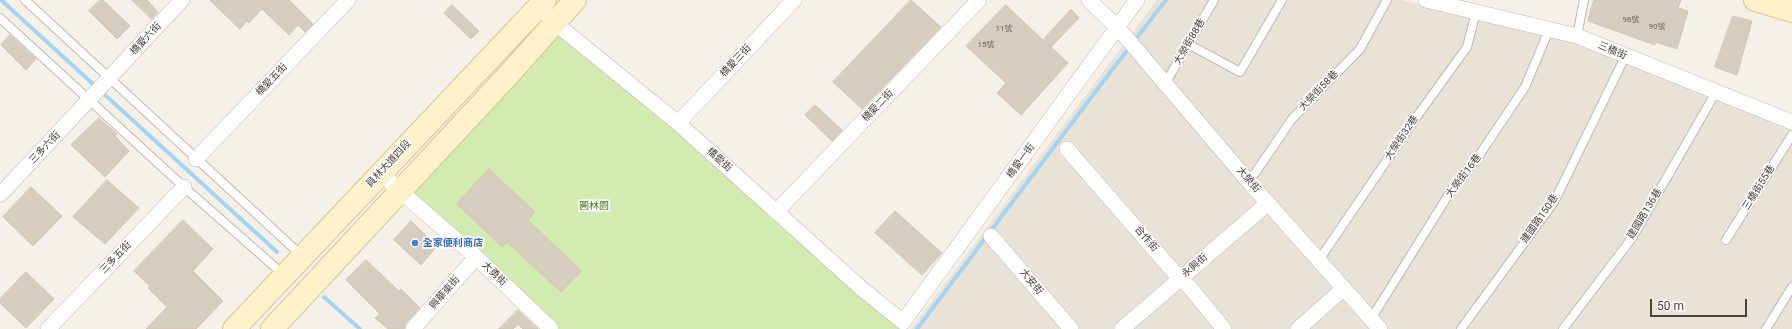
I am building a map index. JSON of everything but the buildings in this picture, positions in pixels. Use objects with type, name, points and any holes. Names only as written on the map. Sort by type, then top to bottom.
[{"type":"main road","points":[[272,329],[400,192],[575,0]]},
{"type":"main road","points":[[1754,0],[1792,11]]},
{"type":"main road","name":"員林大道四段","points":[[234,329],[539,2]]},
{"type":"street","name":"橋愛六街","points":[[89,100],[182,0]]},
{"type":"street","name":"橋愛五街","points":[[196,159],[348,0]]},
{"type":"street","name":"橋愛三街","points":[[678,123],[794,0]]},
{"type":"street","name":"橋愛二街","points":[[776,212],[979,0]]},
{"type":"street","name":"大榮街","points":[[1089,0],[1121,32],[1249,182],[1375,324]]},
{"type":"street","name":"橋愛一街","points":[[903,322],[1121,32],[1137,0]]},
{"type":"street","name":"三橋街","points":[[1426,0],[1577,36],[1625,57],[1792,122]]},
{"type":"street","name":"橋愛街","points":[[539,2],[555,23],[678,123],[861,288],[903,322]]},
{"type":"street","name":"三多六街","points":[[0,195],[89,100]]},
{"type":"street","name":"合作街","points":[[1068,149],[1224,329]]},
{"type":"street","name":"大勇街","points":[[381,173],[400,192],[476,257],[552,329]]},
{"type":"street","name":"三多五街","points":[[48,329],[184,187]]},
{"type":"street","name":"永興街","points":[[1122,329],[1268,203]]},
{"type":"street","name":"大安街","points":[[991,236],[1071,329]]},
{"type":"street","name":"興華東街","points":[[413,329],[476,257]]},
{"type":"street","points":[[1298,329],[1344,288]]},
{"type":"lane","points":[[25,0],[302,256]]},
{"type":"lane","name":"大榮街88巷","points":[[1165,84],[1214,0]]},
{"type":"lane","points":[[1188,44],[1240,72],[1282,0]]},
{"type":"lane","name":"大榮街58巷","points":[[1249,182],[1292,119],[1360,48],[1387,0]]},
{"type":"lane","points":[[1577,36],[1584,0]]},
{"type":"lane","name":"大榮街32巷","points":[[1319,260],[1415,119],[1467,47],[1476,12]]},
{"type":"lane","points":[[0,18],[184,187],[285,276]]},
{"type":"lane","name":"大榮街16巷","points":[[1375,324],[1454,186],[1478,157],[1525,87],[1549,30]]},
{"type":"lane","name":"建國路150巷","points":[[1461,329],[1554,202],[1625,57]]},
{"type":"lane","name":"建國路136巷","points":[[1563,329],[1632,238],[1716,92]]},
{"type":"lane","name":"三橋街55巷","points":[[1726,240],[1792,135]]},
{"type":"lane","points":[[1766,329],[1792,287]]},
{"type":"shaded area","points":[[1157,0],[1402,0],[1574,42],[1792,129],[1792,329],[911,329]]},
{"type":"green space","name":"圓林園","points":[[555,23],[903,322],[898,329],[551,329],[400,191]]},
{"type":"waterway","points":[[1,0],[277,252]]},
{"type":"waterway","points":[[917,329],[1166,0]]},
{"type":"waterway","points":[[324,297],[360,329]]},
{"type":"place","name":"全家便利商店","points":[[415,243]]}]
